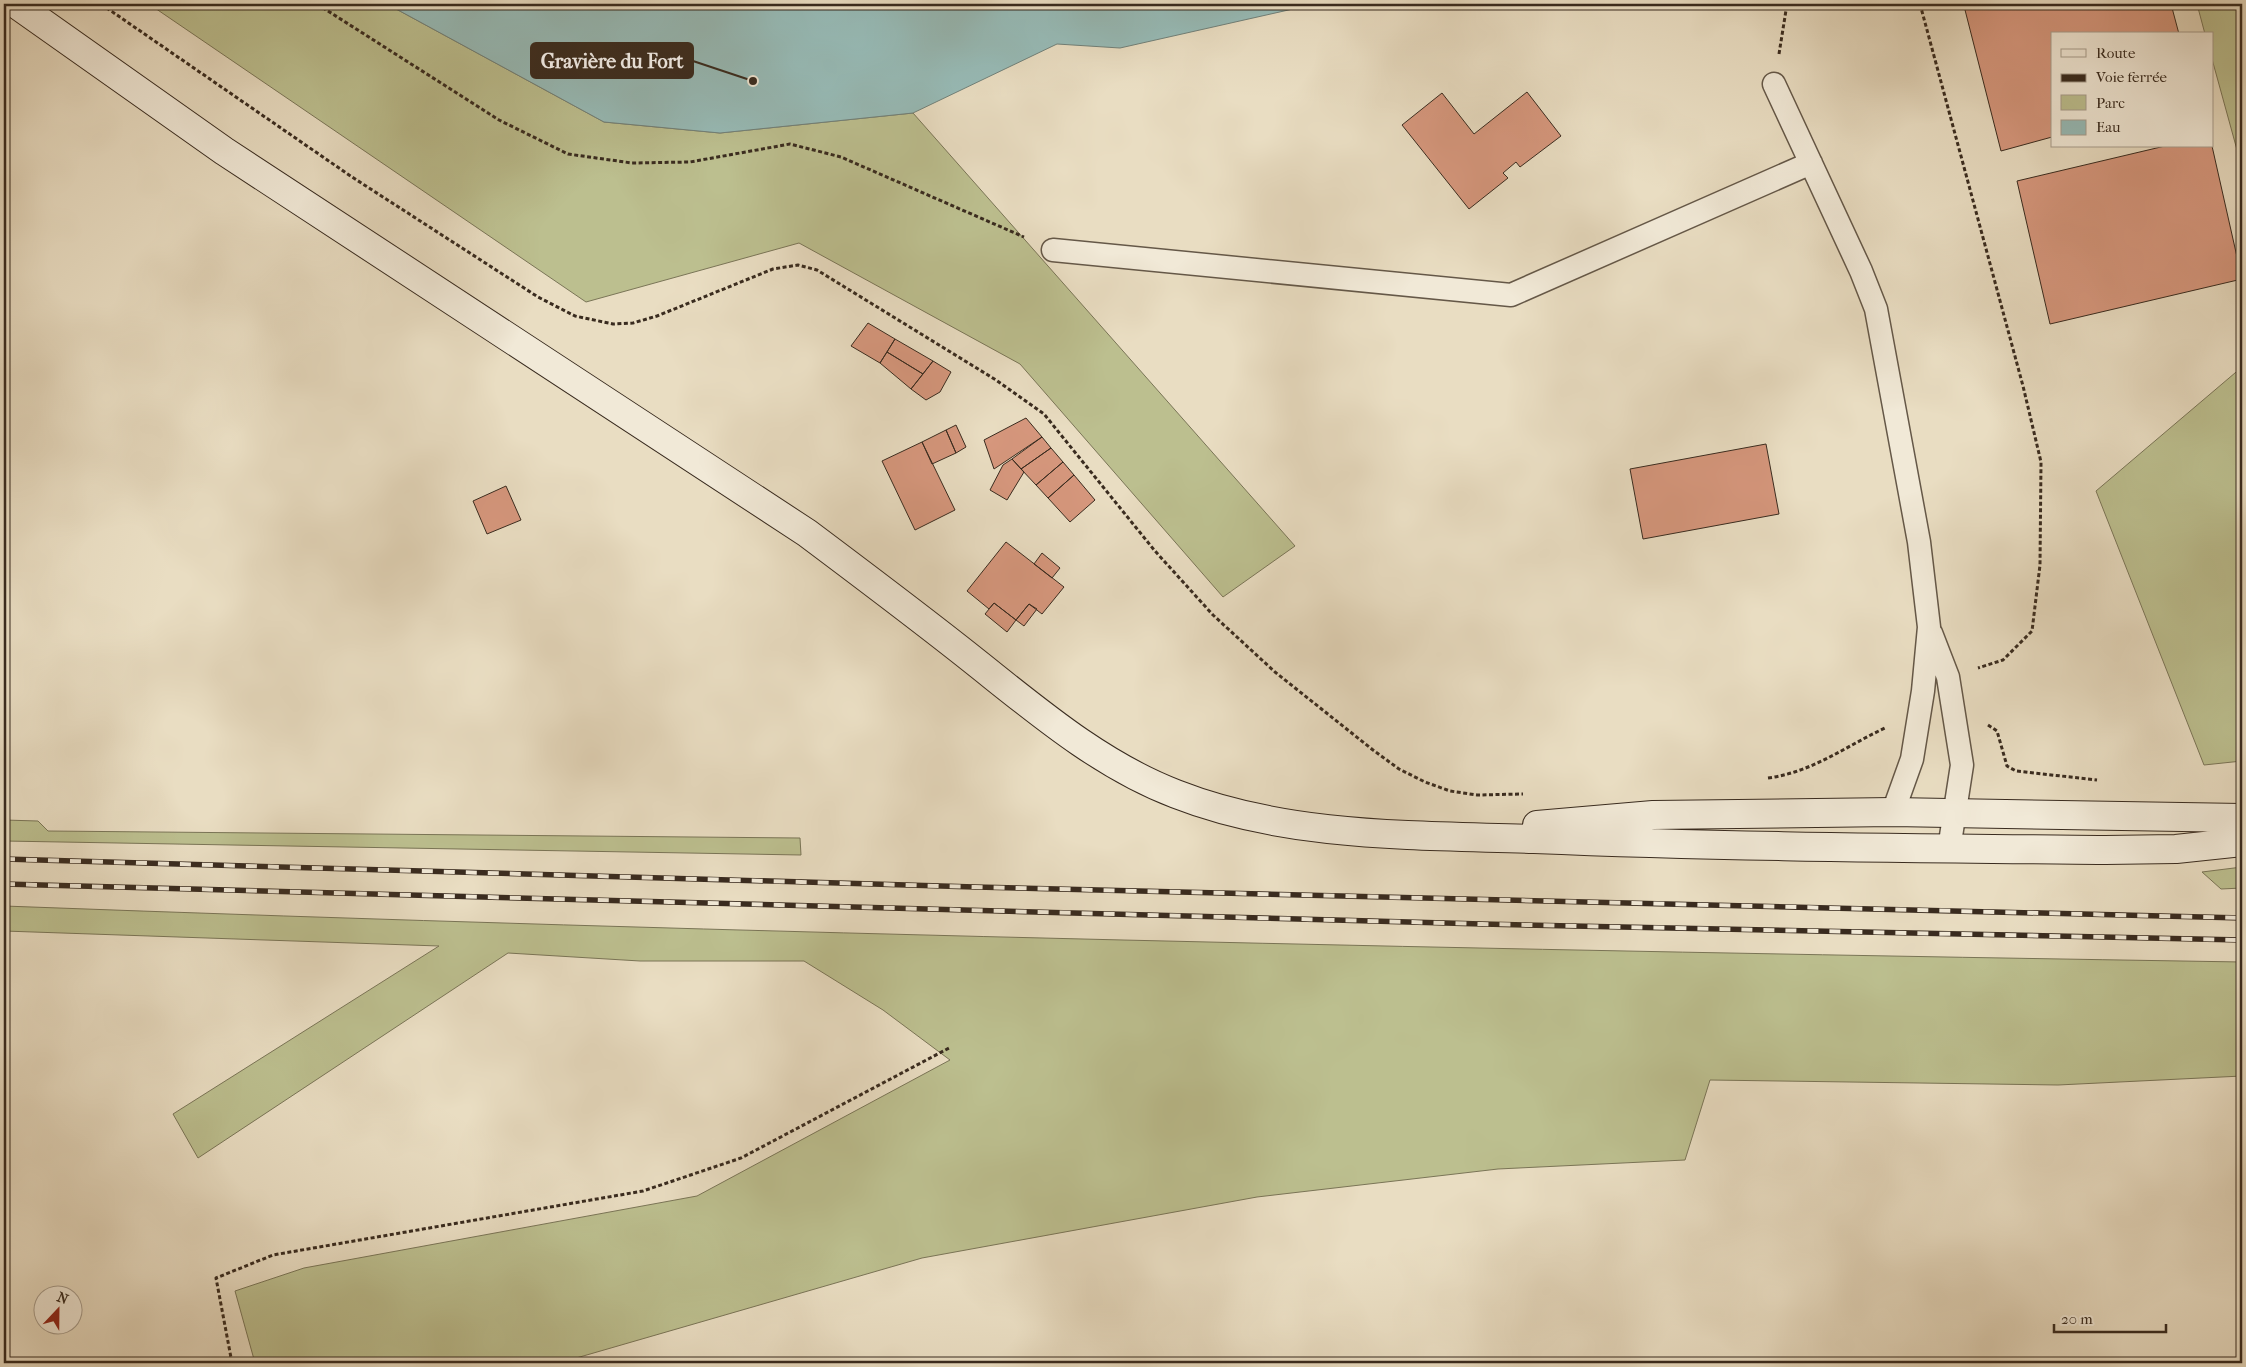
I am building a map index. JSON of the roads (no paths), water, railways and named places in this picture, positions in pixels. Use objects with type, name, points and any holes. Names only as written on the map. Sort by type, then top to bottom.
[{"type":"main road","points":[[16,4],[224,151],[808,533],[894,597],[1026,702],[1087,746],[1126,771],[1183,797],[1221,810],[1264,820],[1314,827],[1414,834],[1626,843],[1949,849],[2176,849],[2242,842]]},
{"type":"main road","points":[[1414,834],[1653,815],[1893,812],[2242,818]]},
{"type":"lane","points":[[1774,84],[1861,271],[1876,309],[1919,542],[1929,627],[1923,691],[1912,759],[1893,812]]},
{"type":"lane","points":[[1053,250],[1511,295],[1811,163]]},
{"type":"lane","points":[[1929,627],[1948,677],[1962,765],[1949,849]]},
{"type":"water","points":[[387,4],[1315,4],[1120,48],[1057,44],[913,113],[720,133],[604,122]]},
{"type":"railway","points":[[4,859],[975,887],[2242,918]]},
{"type":"railway","points":[[4,884],[1482,924],[2242,940]]},
{"type":"place","name":"Gravière du Fort","points":[[753,81]]}]
